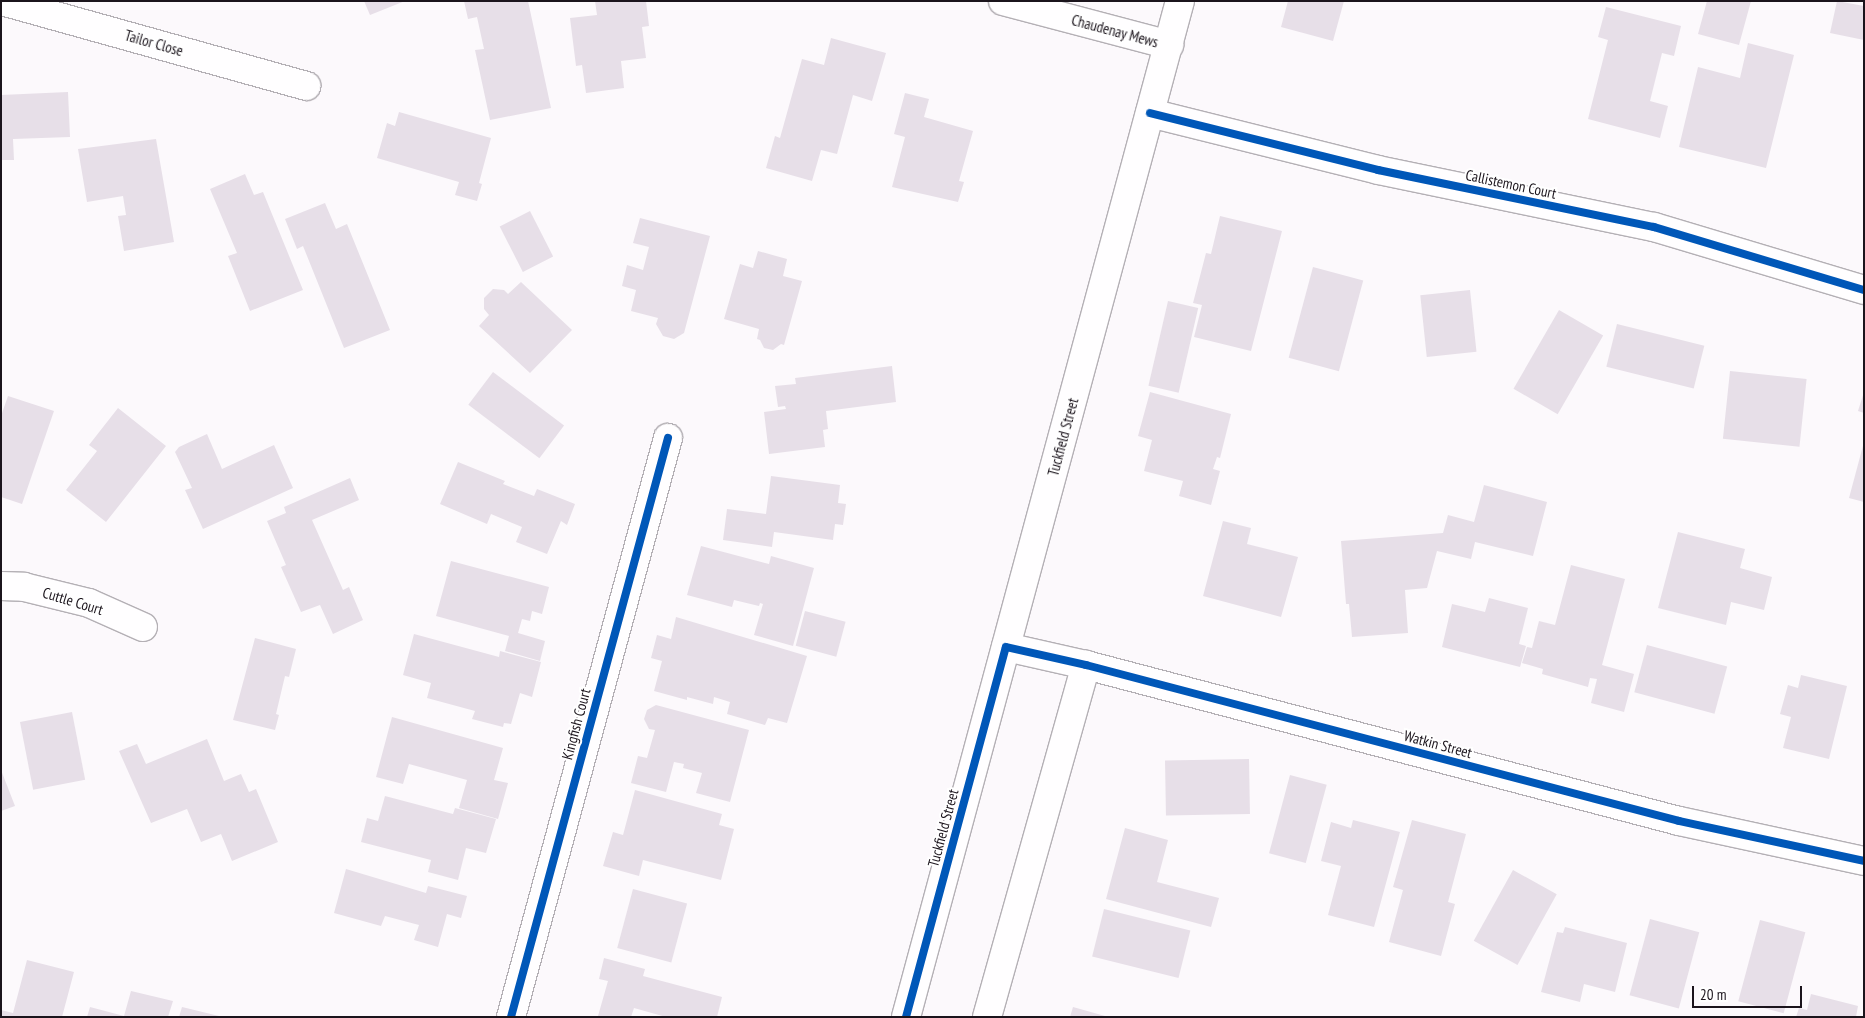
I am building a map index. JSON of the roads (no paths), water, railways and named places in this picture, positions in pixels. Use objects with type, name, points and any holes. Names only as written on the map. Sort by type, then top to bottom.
[{"type":"street","name":"Tailor Close","points":[[2,1],[306,86]]},
{"type":"street","name":"Chaudenay Mews","points":[[1003,1],[1169,45]]},
{"type":"street","name":"Tuckfield Street","points":[[906,1017],[1180,1]]},
{"type":"street","name":"Callistemon Court","points":[[1150,113],[1378,170],[1654,227],[1864,290]]},
{"type":"street","name":"Kingfish Court","points":[[511,1017],[668,438]]},
{"type":"street","name":"Cuttle Court","points":[[1,586],[24,587],[88,603],[143,627]]},
{"type":"street","name":"Watkin Street","points":[[1006,647],[1086,665],[1679,821],[1864,861]]},
{"type":"street","points":[[987,1017],[1086,665]]}]
